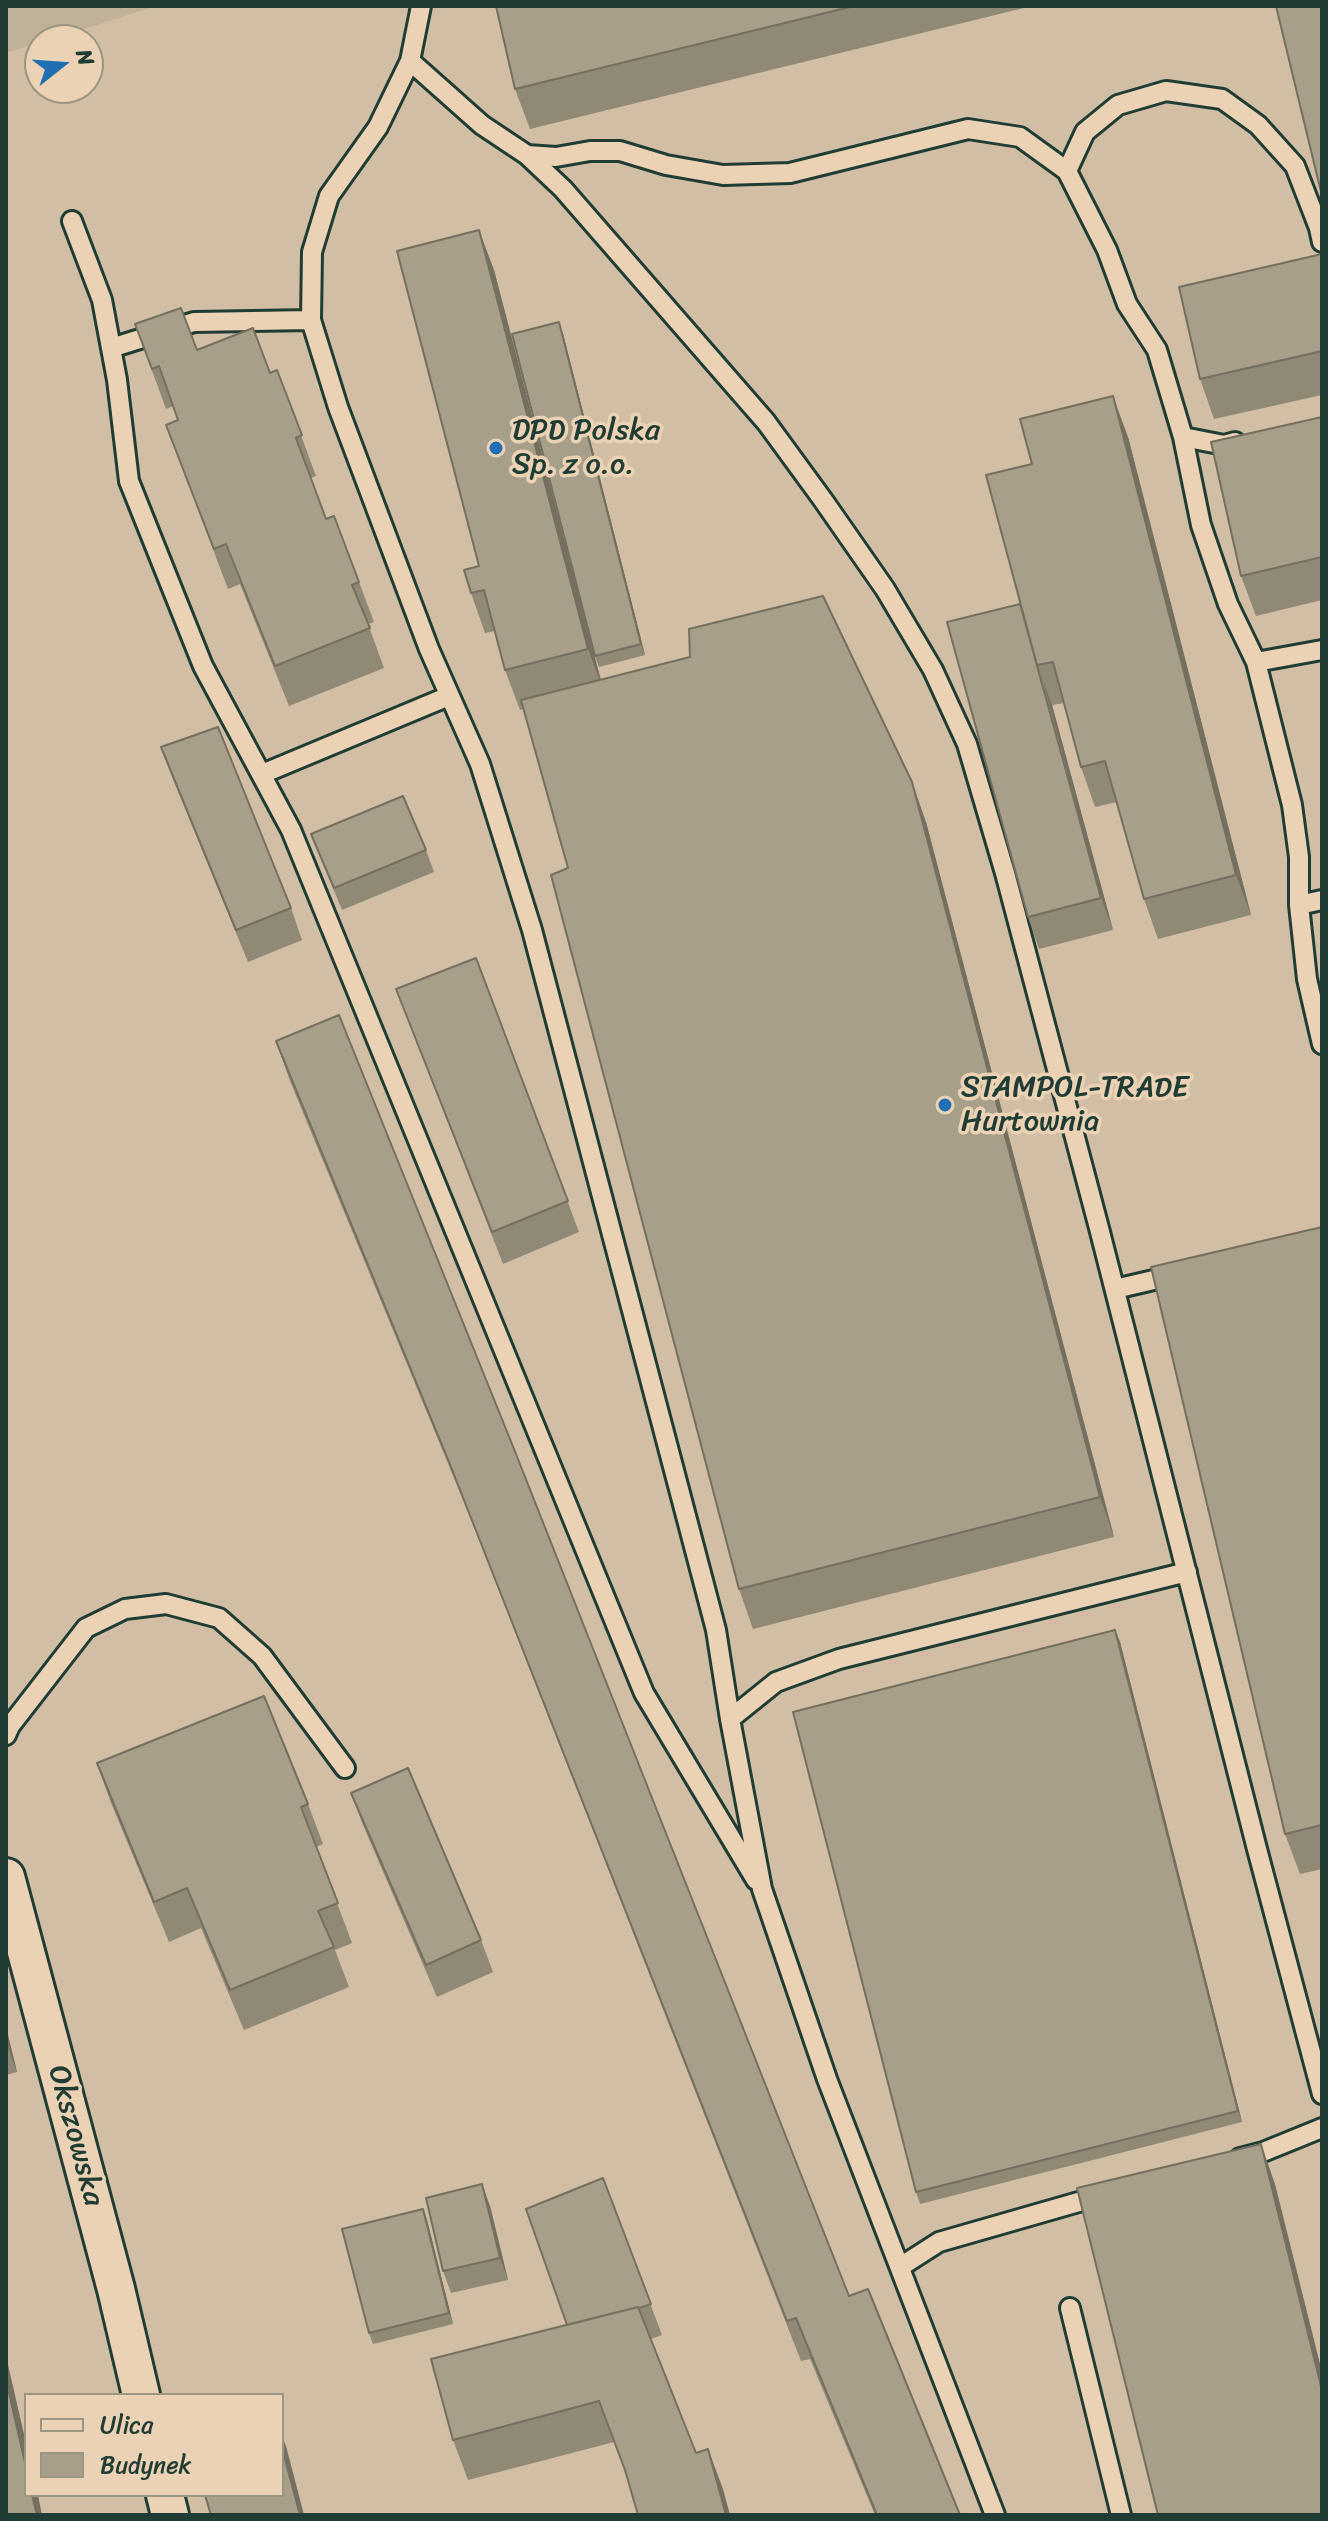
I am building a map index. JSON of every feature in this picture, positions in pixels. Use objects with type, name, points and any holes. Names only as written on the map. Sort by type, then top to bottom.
[{"type":"street","name":"Okszowska","points":[[6,1877],[116,2289],[141,2393]]},
{"type":"lane","points":[[421,6],[410,61],[378,127],[329,196],[312,252],[311,320],[338,407],[429,649],[480,764],[532,930],[716,1630],[762,1889],[827,2079],[995,2515]]},
{"type":"lane","points":[[410,61],[482,125],[527,155],[563,189],[766,422],[885,589],[933,670],[967,744],[1005,873],[1115,1289],[1322,2094]]},
{"type":"lane","points":[[1067,171],[1085,132],[1118,105],[1166,91],[1222,99],[1258,125],[1295,166],[1322,242]]},
{"type":"lane","points":[[527,155],[556,157],[590,151],[620,151],[666,165],[723,175],[790,173],[968,129],[1020,137],[1067,171],[1107,250],[1127,304],[1157,350],[1183,437],[1201,525],[1228,604],[1256,662],[1292,805],[1299,857],[1299,905],[1307,979],[1322,1044]]},
{"type":"lane","points":[[72,221],[102,300],[129,481],[203,666],[291,830],[644,1693],[762,1889]]},
{"type":"lane","points":[[111,348],[194,322],[311,320]]},
{"type":"lane","points":[[1183,437],[1224,445],[1252,439]]},
{"type":"lane","points":[[1256,662],[1322,650]]},
{"type":"lane","points":[[262,774],[449,696]]},
{"type":"lane","points":[[1299,905],[1322,900]]},
{"type":"lane","points":[[1115,1289],[1189,1272]]},
{"type":"lane","points":[[730,1719],[776,1682],[839,1659],[1187,1572]]},
{"type":"lane","points":[[6,1735],[86,1628],[125,1609],[166,1604],[219,1618],[262,1656],[345,1768]]},
{"type":"lane","points":[[1304,2026],[1322,2034]]},
{"type":"lane","points":[[1218,2164],[1263,2152],[1322,2128]]},
{"type":"lane","points":[[900,2267],[939,2242],[1128,2188]]},
{"type":"lane","points":[[1070,2308],[1121,2515]]},
{"type":"shaded area","points":[[6,6],[157,6],[100,24],[24,24],[24,48],[6,53]]},
{"type":"shaded area","points":[[157,6],[1322,6],[1322,2515],[6,2515],[6,53],[24,48],[24,104],[104,104],[104,24],[100,24]]},
{"type":"building","points":[[496,6],[854,6],[515,89]]},
{"type":"building","points":[[1276,6],[1322,6],[1322,196]]},
{"type":"building","name":"DPD Polska Sp. z o.o.","points":[[479,230],[588,649],[505,670],[484,590],[471,593],[464,570],[479,566],[397,251]]},
{"type":"building","points":[[1322,254],[1322,351],[1200,379],[1179,287]]},
{"type":"building","points":[[181,308],[197,350],[253,328],[270,373],[277,370],[302,435],[296,438],[326,519],[334,516],[359,582],[352,585],[370,628],[275,666],[226,544],[214,549],[166,425],[178,420],[159,366],[152,369],[135,324]]},
{"type":"building","points":[[559,322],[641,644],[595,656],[512,334]]},
{"type":"building","points":[[1113,396],[1236,875],[1144,899],[1105,761],[1081,767],[1053,662],[1037,665],[986,475],[1032,464],[1020,419]]},
{"type":"building","points":[[1322,417],[1322,557],[1241,576],[1211,442]]},
{"type":"building","points":[[823,596],[912,782],[1100,1497],[739,1589],[551,875],[568,868],[521,700],[690,657],[689,629]]},
{"type":"building","points":[[1020,604],[1101,898],[1028,917],[947,622]]},
{"type":"building","points":[[218,727],[291,908],[236,930],[161,747]]},
{"type":"building","points":[[403,796],[426,850],[334,888],[311,834]]},
{"type":"building","points":[[476,958],[568,1201],[492,1232],[396,989]]},
{"type":"building","points":[[339,1015],[849,2296],[868,2289],[960,2515],[877,2515],[796,2318],[787,2321],[451,1467],[276,1041]]},
{"type":"building","points":[[1322,1227],[1322,1825],[1285,1834],[1151,1267]]},
{"type":"building","points":[[1115,1630],[1238,2111],[916,2192],[793,1712]]},
{"type":"building","points":[[264,1696],[308,1804],[301,1807],[338,1903],[318,1911],[334,1947],[230,1990],[187,1888],[154,1902],[97,1763]]},
{"type":"building","points":[[408,1768],[481,1940],[426,1965],[351,1793]]},
{"type":"building","points":[[1261,2144],[1322,2390],[1322,2515],[1158,2515],[1077,2188]]},
{"type":"building","points":[[603,2178],[651,2304],[567,2325],[526,2209]]},
{"type":"building","points":[[482,2184],[500,2258],[443,2271],[426,2198]]},
{"type":"building","points":[[423,2209],[449,2313],[369,2333],[342,2229]]},
{"type":"building","points":[[638,2307],[696,2453],[708,2449],[726,2515],[638,2515],[599,2401],[453,2440],[431,2359]]},
{"type":"building","points":[[6,2380],[24,2458],[24,2497],[32,2497],[37,2515],[6,2515]]},
{"type":"building","points":[[284,2455],[300,2515],[211,2515],[206,2497],[284,2497]]},
{"type":"place","name":"DPD Polska Sp. z o.o.","points":[[496,448]]},
{"type":"place","name":"STAMPOL-TRADE Hurtownia","points":[[945,1105]]}]
